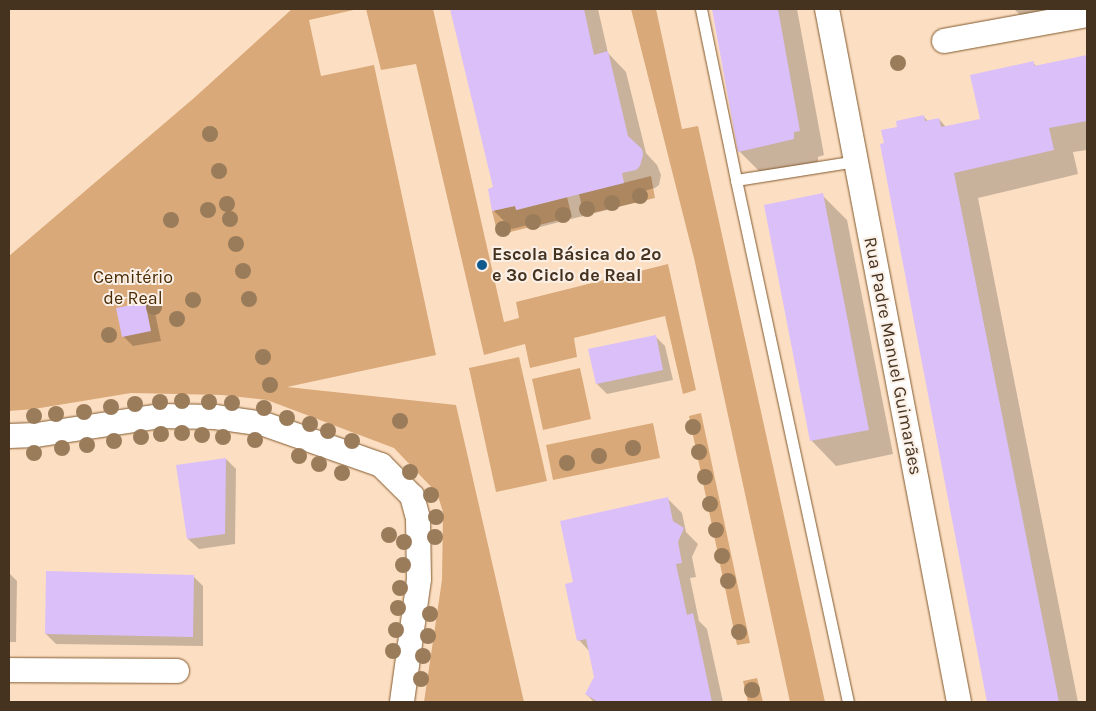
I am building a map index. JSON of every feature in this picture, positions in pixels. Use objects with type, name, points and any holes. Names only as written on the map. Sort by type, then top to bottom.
[{"type":"street","name":"Rua Padre Manuel Guimarães","points":[[827,9],[959,702]]},
{"type":"street","points":[[944,41],[1087,15]]},
{"type":"street","points":[[9,436],[36,435],[160,416],[215,417],[264,424],[381,465],[412,496],[418,518],[419,579],[402,702]]},
{"type":"street","points":[[9,670],[177,671]]},
{"type":"lane","points":[[702,9],[736,180],[848,702]]},
{"type":"lane","points":[[736,180],[856,161]]},
{"type":"green space","name":"Cemitério de Real","points":[[292,9],[358,9],[309,20],[321,76],[374,65],[436,355],[287,387],[456,405],[524,702],[424,702],[442,580],[443,512],[437,493],[394,448],[267,400],[222,395],[131,393],[34,409],[9,411],[9,256],[194,98]]},
{"type":"green space","points":[[366,9],[433,9],[504,322],[519,318],[516,302],[668,264],[696,390],[683,394],[665,316],[574,338],[577,357],[530,368],[525,344],[484,355],[416,64],[381,70]]},
{"type":"green space","points":[[631,9],[656,9],[682,129],[698,126],[825,702],[790,702],[694,258]]},
{"type":"green space","points":[[651,176],[655,198],[584,215],[579,194]]},
{"type":"green space","points":[[567,197],[572,217],[498,235],[492,211],[515,206],[517,210]]},
{"type":"green space","points":[[519,357],[547,481],[496,492],[469,368]]},
{"type":"green space","points":[[580,368],[591,419],[543,430],[532,379]]},
{"type":"green space","points":[[701,413],[750,643],[737,645],[689,416]]},
{"type":"green space","points":[[653,423],[660,458],[553,480],[546,445]]},
{"type":"green space","points":[[757,678],[763,702],[748,702],[743,681]]},
{"type":"building","points":[[450,9],[584,9],[594,55],[608,51],[628,136],[642,149],[643,155],[640,166],[636,170],[622,173],[624,183],[516,210],[515,206],[492,211],[488,189],[493,187]]},
{"type":"building","points":[[712,9],[778,9],[800,131],[794,132],[794,139],[738,152]]},
{"type":"building","points":[[1087,55],[1087,121],[1049,128],[1054,150],[954,173],[1059,702],[987,702],[880,144],[884,143],[881,130],[897,127],[896,121],[924,115],[925,121],[939,118],[941,127],[980,119],[970,75],[1034,61],[1034,66]]},
{"type":"building","points":[[823,193],[869,430],[810,441],[764,205]]},
{"type":"building","points":[[145,302],[151,331],[122,337],[116,308]]},
{"type":"building","points":[[656,335],[663,370],[596,384],[588,349]]},
{"type":"building","points":[[226,458],[225,534],[187,539],[176,465]]},
{"type":"building","points":[[668,497],[673,521],[684,528],[678,542],[682,563],[676,564],[687,615],[693,613],[712,702],[598,702],[585,694],[594,677],[586,639],[577,641],[565,584],[573,582],[560,521]]},
{"type":"building","points":[[46,571],[194,575],[193,637],[45,634]]},
{"type":"place","name":"Escola Básica do 2º e 3º Ciclo de Real","points":[[482,265]]}]
